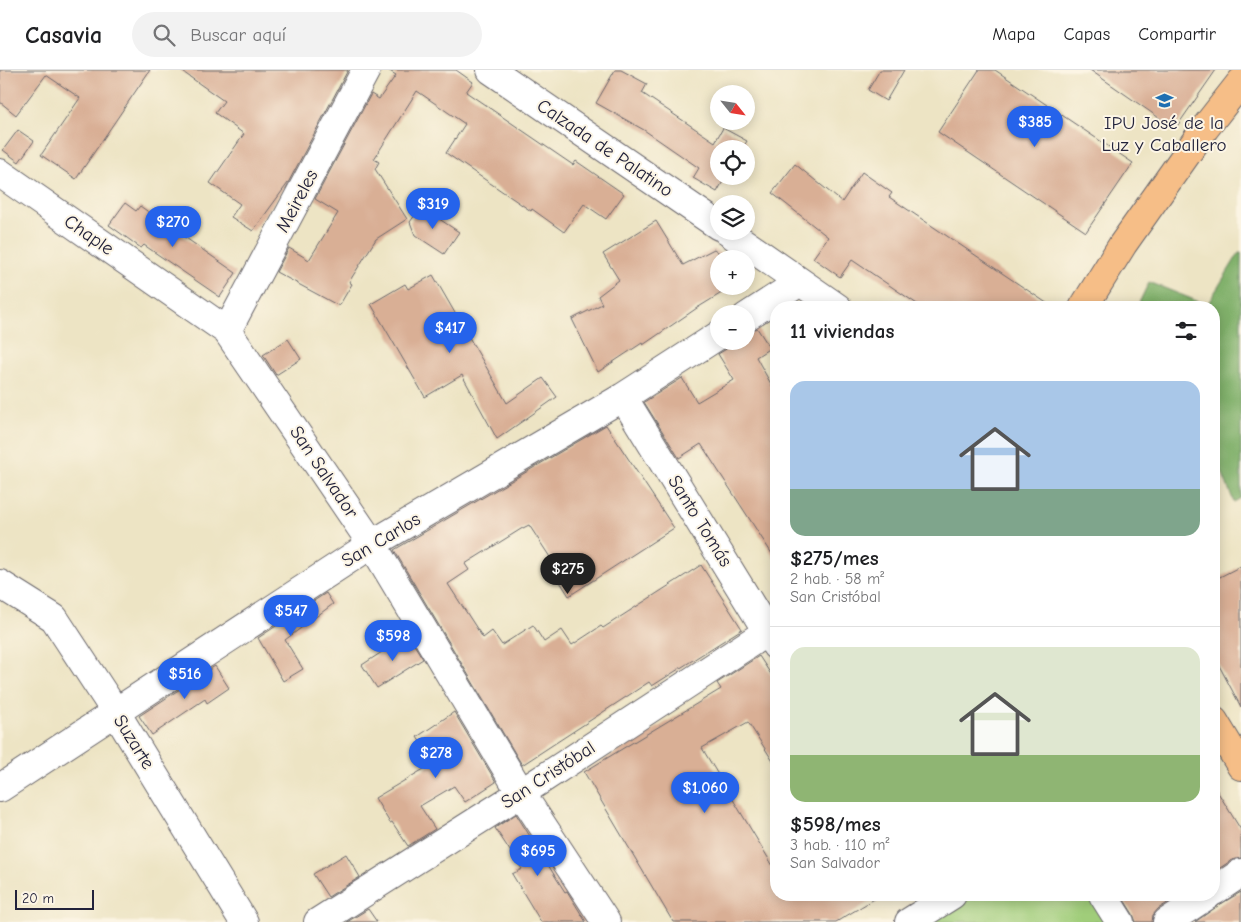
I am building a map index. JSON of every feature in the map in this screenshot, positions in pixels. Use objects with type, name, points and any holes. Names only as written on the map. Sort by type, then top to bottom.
[{"type":"main road","points":[[1087,301],[1123,244],[1205,128],[1241,82]]},
{"type":"main road","points":[[1220,731],[1241,766]]},
{"type":"street","name":"Meireles","points":[[227,331],[366,70]]},
{"type":"street","name":"Calzada de Palatino","points":[[491,70],[710,220]]},
{"type":"street","name":"Chaple","points":[[0,173],[227,331]]},
{"type":"street","points":[[740,240],[828,301]]},
{"type":"street","points":[[771,301],[800,282]]},
{"type":"street","points":[[755,311],[770,301]]},
{"type":"street","name":"San Salvador","points":[[227,331],[372,544],[520,793],[606,922]]},
{"type":"street","name":"San Carlos","points":[[0,788],[372,544],[623,397],[710,341]]},
{"type":"street","name":"Santo Tomás","points":[[623,397],[770,630]]},
{"type":"street","name":"Suzarte","points":[[0,584],[54,618],[115,711],[244,922]]},
{"type":"street","name":"San Cristóbal","points":[[318,922],[770,637]]},
{"type":"street","points":[[1220,887],[1241,874]]},
{"type":"street","points":[[1107,901],[1120,922]]},
{"type":"street","points":[[1167,922],[1199,901]]},
{"type":"street","points":[[908,922],[946,904]]},
{"type":"green space","points":[[1239,253],[1241,253],[1241,498],[1234,502],[1220,467],[1220,301],[1209,301]]},
{"type":"green space","points":[[1149,282],[1197,301],[1140,301]]},
{"type":"green space","points":[[953,901],[1099,901],[1111,922],[921,922]]},
{"type":"building","points":[[0,70],[150,70],[76,179],[41,155],[80,98],[46,75],[16,115],[0,102]]},
{"type":"building","points":[[180,70],[348,70],[288,183],[253,231],[231,217],[240,204],[210,183],[244,134],[215,113],[224,101]]},
{"type":"building","points":[[388,70],[456,70],[473,82],[466,92],[573,165],[576,161],[624,194],[606,219],[584,204],[564,232],[446,153],[465,124],[417,91],[374,159],[379,162],[375,169],[407,219],[376,239],[349,282],[352,284],[339,306],[276,272],[289,248],[309,260],[338,213],[315,199],[371,94],[379,99],[396,75]]},
{"type":"building","points":[[615,70],[621,70],[647,84],[642,93],[712,140],[710,140],[710,185],[721,185],[717,192],[693,178],[699,168],[644,130],[596,103]]},
{"type":"building","points":[[880,70],[904,70],[886,101],[868,90]]},
{"type":"building","points":[[979,70],[995,70],[1133,163],[1086,232],[938,132]]},
{"type":"building","name":"IPU José de la Luz y Caballero","points":[[1090,70],[1216,70],[1175,129]]},
{"type":"building","points":[[18,130],[34,141],[19,162],[3,150]]},
{"type":"building","points":[[722,130],[727,130],[745,140],[716,140]]},
{"type":"building","points":[[795,164],[842,202],[862,172],[892,193],[889,197],[1044,301],[913,301],[852,260],[840,277],[813,258],[828,237],[772,193]]},
{"type":"building","points":[[125,203],[136,211],[140,206],[236,273],[220,297],[144,245],[141,248],[109,225]]},
{"type":"building","points":[[421,207],[459,232],[444,254],[415,235],[410,222]]},
{"type":"building","points":[[656,221],[683,265],[710,251],[710,295],[718,295],[643,345],[642,343],[598,372],[572,319],[602,304],[598,296],[619,280],[603,254]]},
{"type":"building","points":[[433,275],[507,403],[543,378],[557,397],[497,439],[462,375],[425,397],[371,304],[405,284],[408,289]]},
{"type":"building","points":[[757,328],[770,348],[756,357],[770,382],[770,551],[701,444],[679,458],[644,402],[682,378],[697,402],[734,380],[718,354],[725,350],[755,350],[755,329]]},
{"type":"building","points":[[288,339],[301,359],[276,375],[263,355]]},
{"type":"building","points":[[606,425],[674,528],[569,596],[557,577],[561,574],[529,525],[521,529],[465,564],[469,570],[448,584],[483,638],[492,631],[502,645],[533,625],[544,642],[562,630],[572,645],[601,626],[603,628],[701,565],[742,629],[652,686],[649,682],[522,765],[394,550]]},
{"type":"building","points":[[1241,566],[1241,707],[1220,667],[1220,577]]},
{"type":"building","points":[[326,593],[333,604],[285,640],[303,669],[283,681],[258,638]]},
{"type":"building","points":[[408,635],[423,659],[377,688],[362,665]]},
{"type":"building","points":[[759,656],[770,673],[770,757],[748,722],[702,748],[770,861],[770,901],[871,901],[836,922],[673,922],[584,772],[721,689],[717,683]]},
{"type":"building","points":[[215,666],[229,688],[207,703],[205,699],[152,735],[139,716]]},
{"type":"building","points":[[454,712],[496,782],[465,802],[454,786],[420,806],[435,829],[408,846],[392,822],[390,823],[375,798],[434,763],[417,737]]},
{"type":"building","points":[[1220,796],[1241,830],[1241,858],[1232,860],[1220,868]]},
{"type":"building","points":[[516,814],[586,922],[541,922],[512,874],[522,869],[495,828]]},
{"type":"building","points":[[346,854],[360,877],[328,897],[313,874]]},
{"type":"building","points":[[1241,892],[1241,922],[1195,922],[1219,905]]},
{"type":"building","points":[[1125,901],[1171,901],[1158,909],[1153,915],[1152,922],[1136,922]]},
{"type":"building","points":[[368,909],[377,922],[347,922]]},
{"type":"place","name":"IPU José de la Luz y Caballero","points":[[1164,100]]}]
